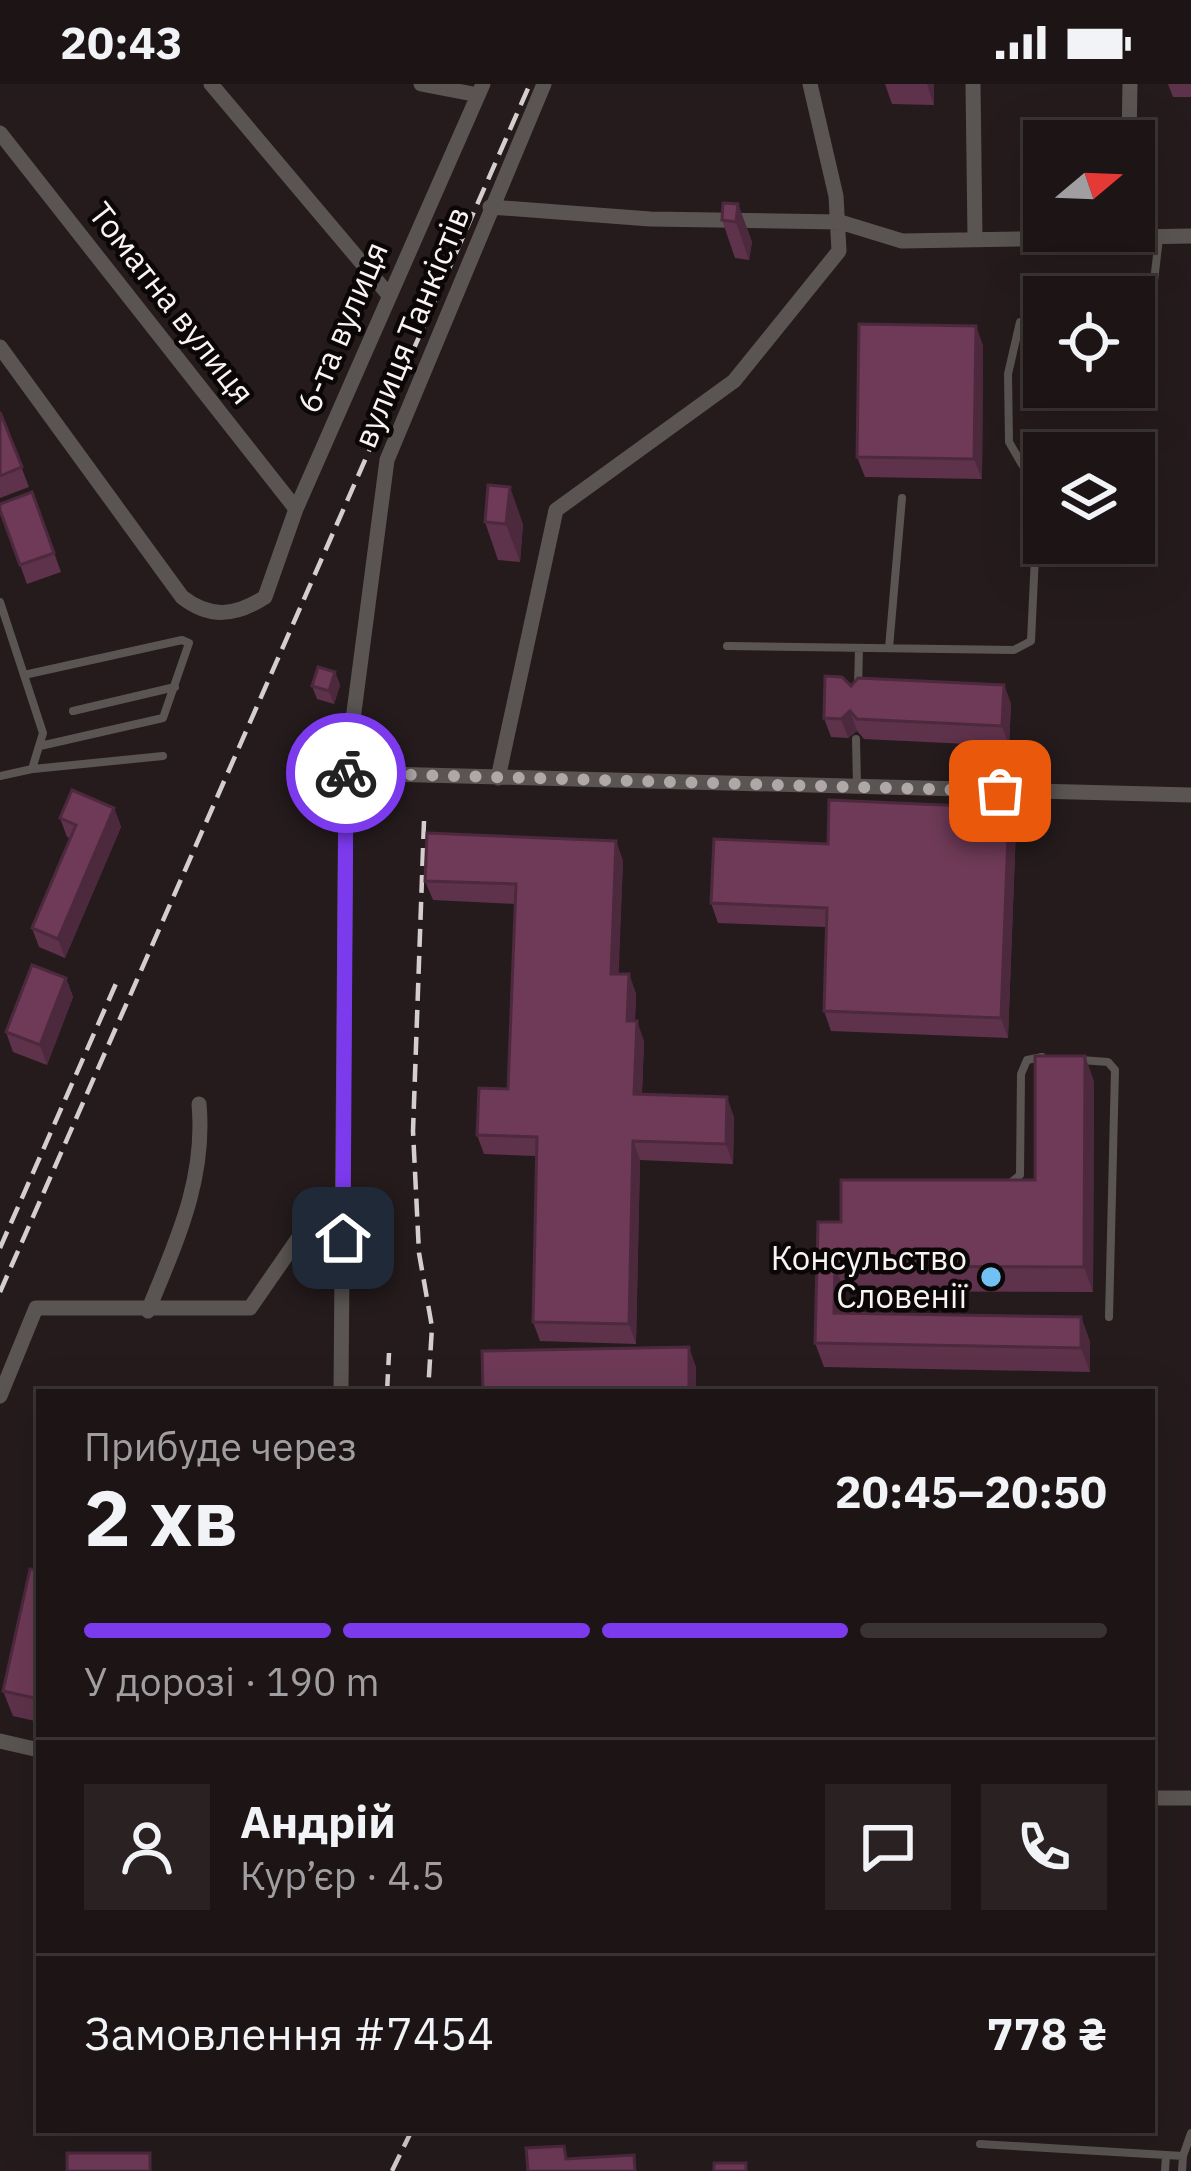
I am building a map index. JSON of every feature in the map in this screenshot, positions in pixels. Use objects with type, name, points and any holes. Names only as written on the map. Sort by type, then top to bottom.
[{"type":"street","points":[[211,84],[388,294]]},
{"type":"street","points":[[421,84],[480,90]]},
{"type":"street","name":"вулиця Танкістів","points":[[340,1389],[346,773],[387,460],[544,84]]},
{"type":"street","points":[[498,778],[556,510],[734,381],[839,251],[840,222],[810,84]]},
{"type":"street","points":[[973,84],[975,237]]},
{"type":"street","points":[[1129,120],[1130,84]]},
{"type":"street","name":"6-та вулиця","points":[[0,347],[182,597],[212,614],[239,611],[265,596],[296,509],[480,90]]},
{"type":"street","name":"Томатна вулиця","points":[[0,134],[296,509]]},
{"type":"street","points":[[490,207],[650,219],[840,222],[902,241],[1023,236]]},
{"type":"street","points":[[1155,236],[1191,236]]},
{"type":"street","points":[[346,773],[1191,795]]},
{"type":"street","points":[[148,1311],[195,1188],[202,1157],[199,1104]]},
{"type":"street","points":[[0,1396],[36,1308],[250,1309],[324,1201],[343,1199]]},
{"type":"street","points":[[0,1741],[36,1749]]},
{"type":"street","points":[[1155,1798],[1191,1798]]},
{"type":"lane","points":[[1155,294],[1160,237]]},
{"type":"lane","points":[[727,646],[1014,650],[1031,641],[1038,492],[1010,442],[1007,374],[1023,322]]},
{"type":"lane","points":[[889,648],[902,498]]},
{"type":"lane","points":[[0,602],[43,733],[32,769]]},
{"type":"lane","points":[[23,675],[182,640],[190,651],[156,721],[40,746]]},
{"type":"lane","points":[[857,697],[859,647]]},
{"type":"lane","points":[[73,711],[176,687]]},
{"type":"lane","points":[[856,739],[857,788]]},
{"type":"lane","points":[[0,776],[163,756]]},
{"type":"lane","points":[[1006,1184],[1020,1175],[1021,1074],[1027,1060],[1054,1058]]},
{"type":"lane","points":[[1072,1059],[1108,1062],[1115,1070],[1109,1317]]},
{"type":"lane","points":[[1182,2171],[1191,2133]]},
{"type":"lane","points":[[980,2144],[1183,2156]]},
{"type":"lane","points":[[1165,2171],[1166,2155]]},
{"type":"building","points":[[723,203],[738,204],[736,222],[722,220]]},
{"type":"building","points":[[859,324],[976,326],[974,459],[857,457]]},
{"type":"building","points":[[0,412],[22,467],[0,476]]},
{"type":"building","points":[[488,485],[510,487],[506,524],[485,522]]},
{"type":"building","points":[[32,492],[54,553],[20,565],[0,504]]},
{"type":"building","points":[[318,667],[335,672],[329,691],[312,686]]},
{"type":"building","points":[[825,676],[842,677],[851,686],[858,678],[1004,685],[1002,726],[857,719],[850,711],[841,719],[824,718]]},
{"type":"building","points":[[72,790],[114,808],[58,939],[32,928],[76,825],[60,818]]},
{"type":"building","points":[[829,800],[1009,808],[1001,1018],[824,1011],[827,908],[711,903],[714,839],[828,844]]},
{"type":"building","points":[[427,833],[616,841],[611,974],[629,974],[627,1021],[637,1021],[634,1094],[727,1097],[726,1144],[633,1141],[629,1324],[533,1322],[537,1137],[477,1135],[479,1088],[508,1089],[516,884],[425,881]]},
{"type":"building","points":[[32,965],[66,978],[40,1045],[6,1032]]},
{"type":"building","points":[[1035,1056],[1085,1056],[1084,1267],[835,1266],[834,1313],[1081,1317],[1081,1348],[815,1343],[818,1222],[841,1222],[841,1180],[1035,1180]]},
{"type":"building","points":[[689,1347],[689,1389],[483,1389],[482,1351]]},
{"type":"building","points":[[30,1569],[36,1570],[36,1698],[3,1691]]},
{"type":"building","points":[[564,2146],[566,2159],[634,2155],[635,2171],[528,2171],[526,2148]]},
{"type":"building","points":[[67,2153],[150,2153],[150,2171],[67,2171]]},
{"type":"building","points":[[714,2163],[746,2163],[746,2171],[714,2171]]},
{"type":"railway","points":[[0,1292],[530,84]]},
{"type":"railway","points":[[424,821],[413,1131],[419,1253],[432,1327],[428,1389]]},
{"type":"railway","points":[[0,1248],[118,979]]},
{"type":"railway","points":[[387,1389],[389,1353]]},
{"type":"railway","points":[[392,2171],[411,2133]]},
{"type":"way so far","points":[[346,773],[1000,791]]},
{"type":"place","name":"Консульство Словенії","points":[[991,1277]]},
{"type":"route","points":[[343,1238],[346,773]]}]
